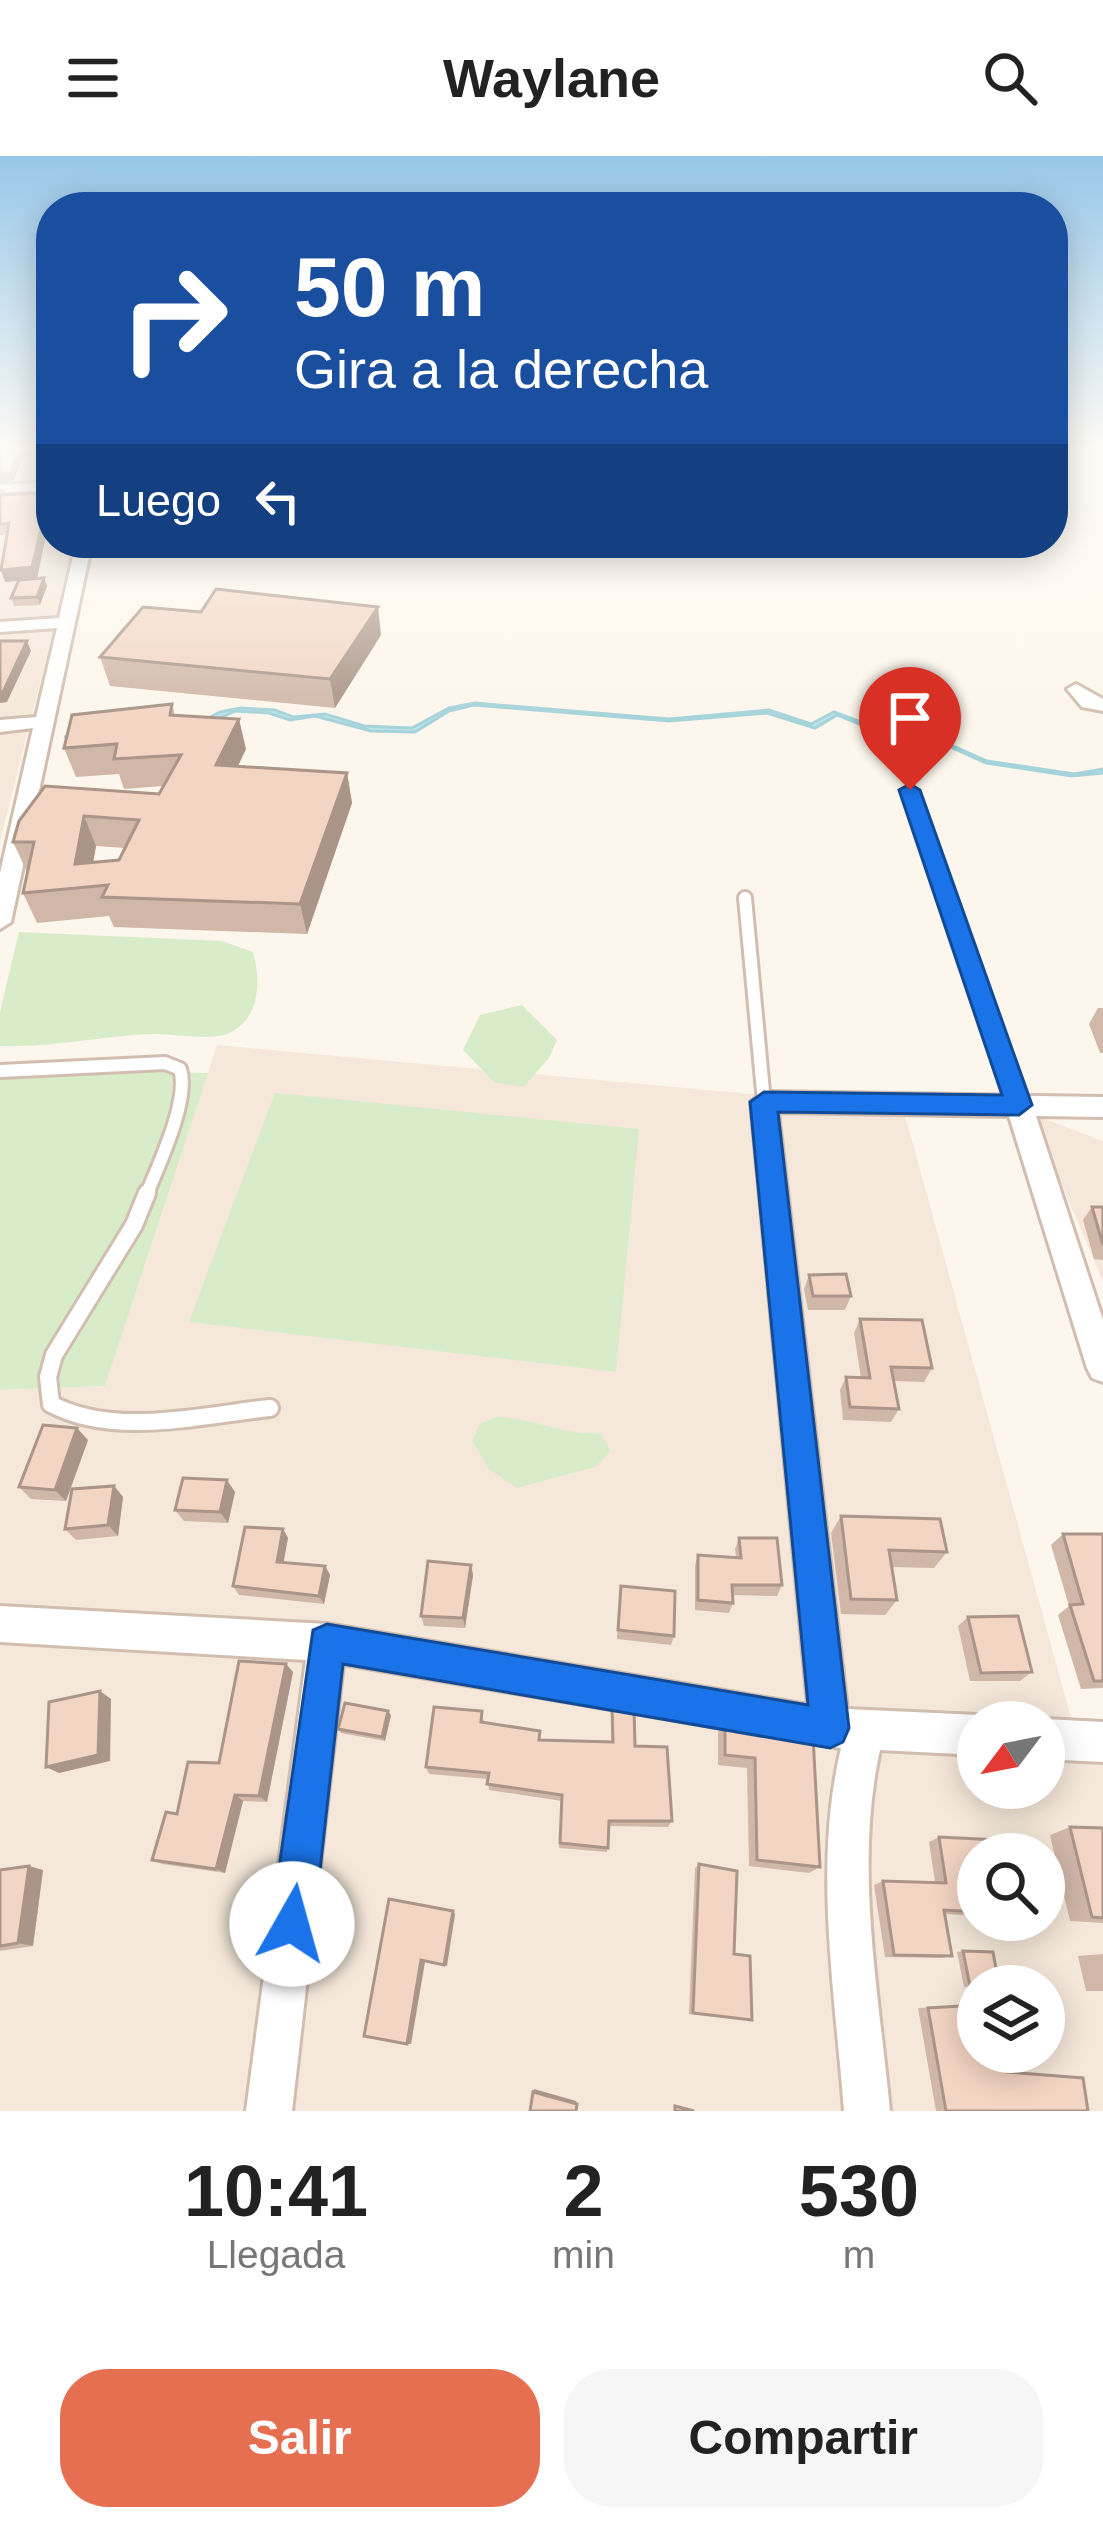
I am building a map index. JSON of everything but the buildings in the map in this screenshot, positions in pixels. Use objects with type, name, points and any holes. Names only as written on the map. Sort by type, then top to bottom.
[{"type":"street","points":[[0,922],[80,558]]},
{"type":"street","points":[[0,627],[63,623]]},
{"type":"street","points":[[1076,688],[1089,703],[1103,705]]},
{"type":"street","points":[[0,726],[42,722]]},
{"type":"street","points":[[867,2111],[849,1896],[847,1729],[764,1102],[1103,1108]]},
{"type":"street","points":[[1019,1105],[1103,1368]]},
{"type":"street","points":[[0,1624],[327,1643],[847,1729],[957,1735]]},
{"type":"street","points":[[269,2111],[327,1643]]},
{"type":"street","points":[[1065,1740],[1103,1742]]},
{"type":"lane","points":[[910,790],[1019,1105]]},
{"type":"lane","points":[[745,898],[764,1102]]},
{"type":"lane","points":[[0,1071],[165,1063],[180,1069],[184,1081],[167,1144],[134,1225],[54,1354],[49,1376],[51,1404],[64,1415],[94,1421],[270,1408]]},
{"type":"shaded area","points":[[0,540],[36,540],[36,558],[72,558],[0,841]]},
{"type":"shaded area","points":[[217,1045],[903,1108],[1083,1761],[1103,1763],[1103,2111],[0,2111],[0,1390],[105,1386]]},
{"type":"shaded area","points":[[1032,1114],[1103,1141],[1103,1282]]},
{"type":"green space","points":[[19,932],[222,941],[253,952],[256,998],[247,1019],[219,1036],[151,1034],[0,1046],[0,1012]]},
{"type":"green space","points":[[522,1005],[557,1040],[549,1058],[523,1087],[494,1082],[463,1050],[480,1015]]},
{"type":"green space","points":[[81,1069],[208,1073],[105,1386],[0,1390],[0,1075]]},
{"type":"green space","points":[[275,1093],[639,1129],[616,1372],[189,1322]]},
{"type":"green space","points":[[496,1417],[600,1433],[611,1451],[595,1467],[517,1488],[489,1469],[472,1441],[480,1424]]},
{"type":"water","points":[[475,703],[669,719],[769,710],[811,724],[834,712],[861,722],[897,721],[987,761],[1074,774],[1103,769],[1103,773],[1072,776],[986,763],[902,725],[862,725],[837,715],[815,728],[767,713],[669,721],[474,705],[449,711],[415,732],[371,731],[315,716],[290,720],[235,711],[200,728],[64,737],[194,726],[220,712],[241,708],[275,710],[293,717],[325,714],[364,726],[412,728],[449,708]]},
{"type":"route","points":[[292,1924],[327,1643],[830,1728],[764,1102],[1019,1105],[910,790]]}]
